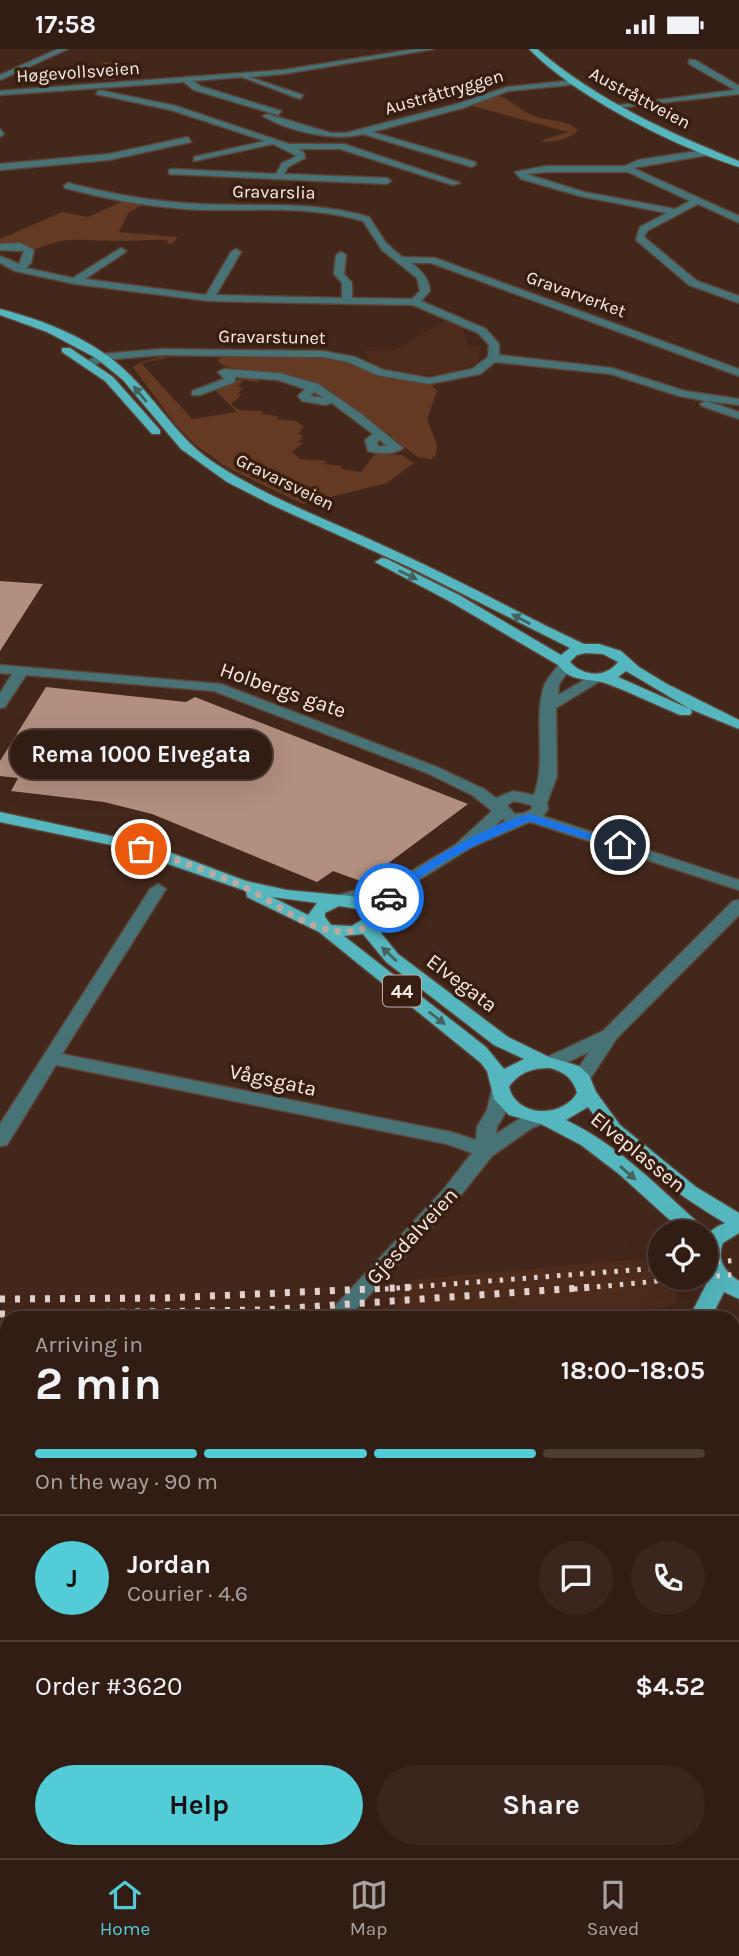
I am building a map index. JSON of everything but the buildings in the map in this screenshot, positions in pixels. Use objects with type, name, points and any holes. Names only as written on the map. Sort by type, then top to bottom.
[{"type":"main road","name":"Austråttveien","points":[[533,49],[576,82],[616,106],[739,164]]},
{"type":"main road","name":"Gravarsveien","points":[[0,312],[66,337],[107,361],[142,395],[164,426],[185,448],[258,494],[428,571],[583,649],[613,652],[624,664]]},
{"type":"main road","name":"Gravarsveien","points":[[0,322],[45,339],[89,364],[122,393],[163,439],[204,470],[249,496],[454,598],[577,674],[601,677]]},
{"type":"main road","points":[[564,664],[570,653],[583,649]]},
{"type":"main road","points":[[601,677],[617,673],[624,664],[674,694],[739,725]]},
{"type":"main road","points":[[601,677],[739,734]]},
{"type":"main road","name":"Elvegata","points":[[0,817],[119,842],[163,855],[241,885],[286,895],[341,900]]},
{"type":"main road","name":"Elvegata","points":[[241,885],[276,907],[325,929],[479,1051],[495,1068],[500,1087]]},
{"type":"main road","points":[[325,929],[316,918],[317,912],[328,903],[341,900]]},
{"type":"main road","name":"44","points":[[325,929],[355,931],[371,919],[364,905],[341,900]]},
{"type":"main road","name":"Elvegata","points":[[371,919],[372,934],[392,958],[501,1041],[547,1063]]},
{"type":"main road","points":[[500,1087],[505,1076],[514,1068],[547,1063]]},
{"type":"main road","name":"44","points":[[547,1063],[568,1068],[584,1086]]},
{"type":"main road","points":[[543,1118],[573,1111],[583,1103],[584,1086]]},
{"type":"main road","name":"Elveplassen","points":[[584,1086],[613,1129],[689,1192],[739,1224]]},
{"type":"main road","name":"44","points":[[500,1087],[505,1102],[521,1113],[543,1118]]},
{"type":"main road","name":"Elveplassen","points":[[543,1118],[576,1130],[682,1220]]},
{"type":"main road","name":"44","points":[[718,1235],[739,1224]]},
{"type":"main road","points":[[718,1276],[739,1291]]},
{"type":"main road","points":[[704,1311],[720,1279]]},
{"type":"street","points":[[0,78],[64,49]]},
{"type":"street","name":"Høgevollsveien","points":[[0,93],[242,75],[430,49]]},
{"type":"street","name":"Høgevollsveien","points":[[359,52],[377,57]]},
{"type":"street","points":[[692,62],[739,90]]},
{"type":"street","points":[[11,65],[22,66]]},
{"type":"street","name":"Høgevollsveien","points":[[242,75],[300,97]]},
{"type":"street","points":[[187,79],[197,88],[278,113]]},
{"type":"street","name":"Austråttryggen","points":[[267,116],[330,136],[346,136],[460,106],[508,89],[576,82]]},
{"type":"street","points":[[91,87],[100,93],[150,102],[207,118],[275,141],[301,155],[301,158],[285,165],[279,176]]},
{"type":"street","points":[[616,106],[739,90]]},
{"type":"street","name":"Austråttryggen","points":[[364,132],[472,164]]},
{"type":"street","points":[[0,167],[109,157],[188,140]]},
{"type":"street","points":[[197,159],[275,141]]},
{"type":"street","points":[[288,147],[341,146],[456,183]]},
{"type":"street","points":[[629,169],[629,166],[638,163],[711,152]]},
{"type":"street","points":[[673,211],[583,194],[524,177],[519,173],[546,169],[629,169],[739,220]]},
{"type":"street","points":[[172,172],[387,181]]},
{"type":"street","name":"Gravarslia","points":[[68,186],[117,198],[168,205],[341,211],[366,219],[376,238],[399,260],[421,275],[426,283],[425,291],[415,302]]},
{"type":"street","points":[[697,201],[673,211],[643,229],[639,238],[693,283],[739,300]]},
{"type":"street","points":[[0,247],[20,246],[29,250],[26,263],[19,269]]},
{"type":"street","points":[[75,281],[121,251]]},
{"type":"street","name":"Gravarstunet","points":[[209,298],[236,252]]},
{"type":"street","points":[[341,255],[339,274],[347,283],[347,302]]},
{"type":"street","name":"Gravarstunet","points":[[0,259],[19,269],[75,281],[209,298],[415,302],[482,331],[494,344],[493,358],[476,372],[429,381],[381,373],[351,359],[323,354],[161,352],[89,364]]},
{"type":"street","name":"Gravarverket","points":[[399,260],[432,260],[739,373]]},
{"type":"street","points":[[196,393],[231,380],[208,353]]},
{"type":"street","points":[[493,358],[612,372],[683,394],[739,416]]},
{"type":"street","points":[[226,374],[273,374],[314,386],[381,435],[370,440],[372,448],[397,448]]},
{"type":"street","points":[[683,394],[739,402]]},
{"type":"street","points":[[371,919],[407,881],[461,848],[534,811],[549,776],[548,706],[552,684],[564,664]]},
{"type":"street","name":"Holbergs gate","points":[[0,669],[216,687],[458,783]]},
{"type":"street","points":[[0,704],[22,670]]},
{"type":"street","points":[[548,706],[601,677]]},
{"type":"street","points":[[461,848],[500,810],[501,801],[517,796],[549,776]]},
{"type":"street","points":[[458,783],[517,796],[534,811],[574,830],[739,885]]},
{"type":"street","points":[[458,783],[478,792],[510,817],[534,811]]},
{"type":"street","points":[[341,900],[407,881]]},
{"type":"street","points":[[0,1140],[158,889]]},
{"type":"street","points":[[584,1086],[610,1034],[739,905]]},
{"type":"street","points":[[547,1063],[610,1034]]},
{"type":"street","name":"Vågsgata","points":[[51,1058],[451,1138],[485,1151]]},
{"type":"street","name":"Gjesdalveien","points":[[485,1151],[487,1127],[497,1109],[500,1087]]},
{"type":"street","name":"Gjesdalveien","points":[[342,1311],[450,1195],[485,1151],[525,1124],[543,1118]]},
{"type":"shaded area","points":[[105,62],[133,65],[113,80],[82,77]]},
{"type":"shaded area","points":[[496,95],[536,117],[565,123],[578,131],[560,140],[540,141],[568,132],[469,105]]},
{"type":"shaded area","points":[[123,201],[144,204],[129,212],[119,232],[178,237],[172,244],[167,240],[69,240],[29,250],[23,244],[0,243],[0,239],[62,212],[88,217]]},
{"type":"shaded area","points":[[447,320],[462,327],[469,346],[481,346],[477,363],[449,374],[409,375],[388,371],[372,363],[363,351],[394,350]]},
{"type":"shaded area","points":[[228,355],[340,359],[391,379],[430,383],[437,391],[427,419],[437,445],[436,455],[431,459],[418,457],[360,411],[328,390],[296,377],[234,369],[218,361],[220,357]]},
{"type":"shaded area","points":[[167,358],[141,363],[192,419],[237,412],[216,391],[239,379],[257,378],[259,382],[243,380],[238,387],[243,388],[238,394],[242,395],[231,404],[239,410],[263,411],[261,414],[296,421],[304,427],[298,434],[303,436],[299,442],[303,443],[292,452],[300,459],[326,461],[324,464],[361,472],[375,454],[402,455],[414,463],[387,483],[303,504],[228,468],[197,446],[176,425],[133,367],[141,362]]},
{"type":"shaded area","points":[[648,1258],[648,1290],[679,1290],[676,1303],[642,1311],[394,1311],[411,1280]]},
{"type":"railway","points":[[718,1262],[739,1260]]},
{"type":"railway","points":[[405,1287],[648,1269]]},
{"type":"railway","points":[[718,1276],[739,1274]]},
{"type":"railway","points":[[574,1289],[648,1282]]},
{"type":"railway","points":[[0,1299],[165,1298],[405,1287]]},
{"type":"railway","points":[[385,1289],[405,1287]]},
{"type":"railway","points":[[405,1287],[416,1287]]},
{"type":"railway","points":[[197,1311],[263,1310],[594,1287]]},
{"type":"way so far","points":[[141,849],[241,885],[276,907],[326,930],[345,933],[366,927],[372,915],[389,898]]},
{"type":"place","name":"Rema 1000 Elvegata","points":[[141,849]]},
{"type":"route","points":[[389,898],[407,881],[461,848],[530,817],[620,845]]}]
